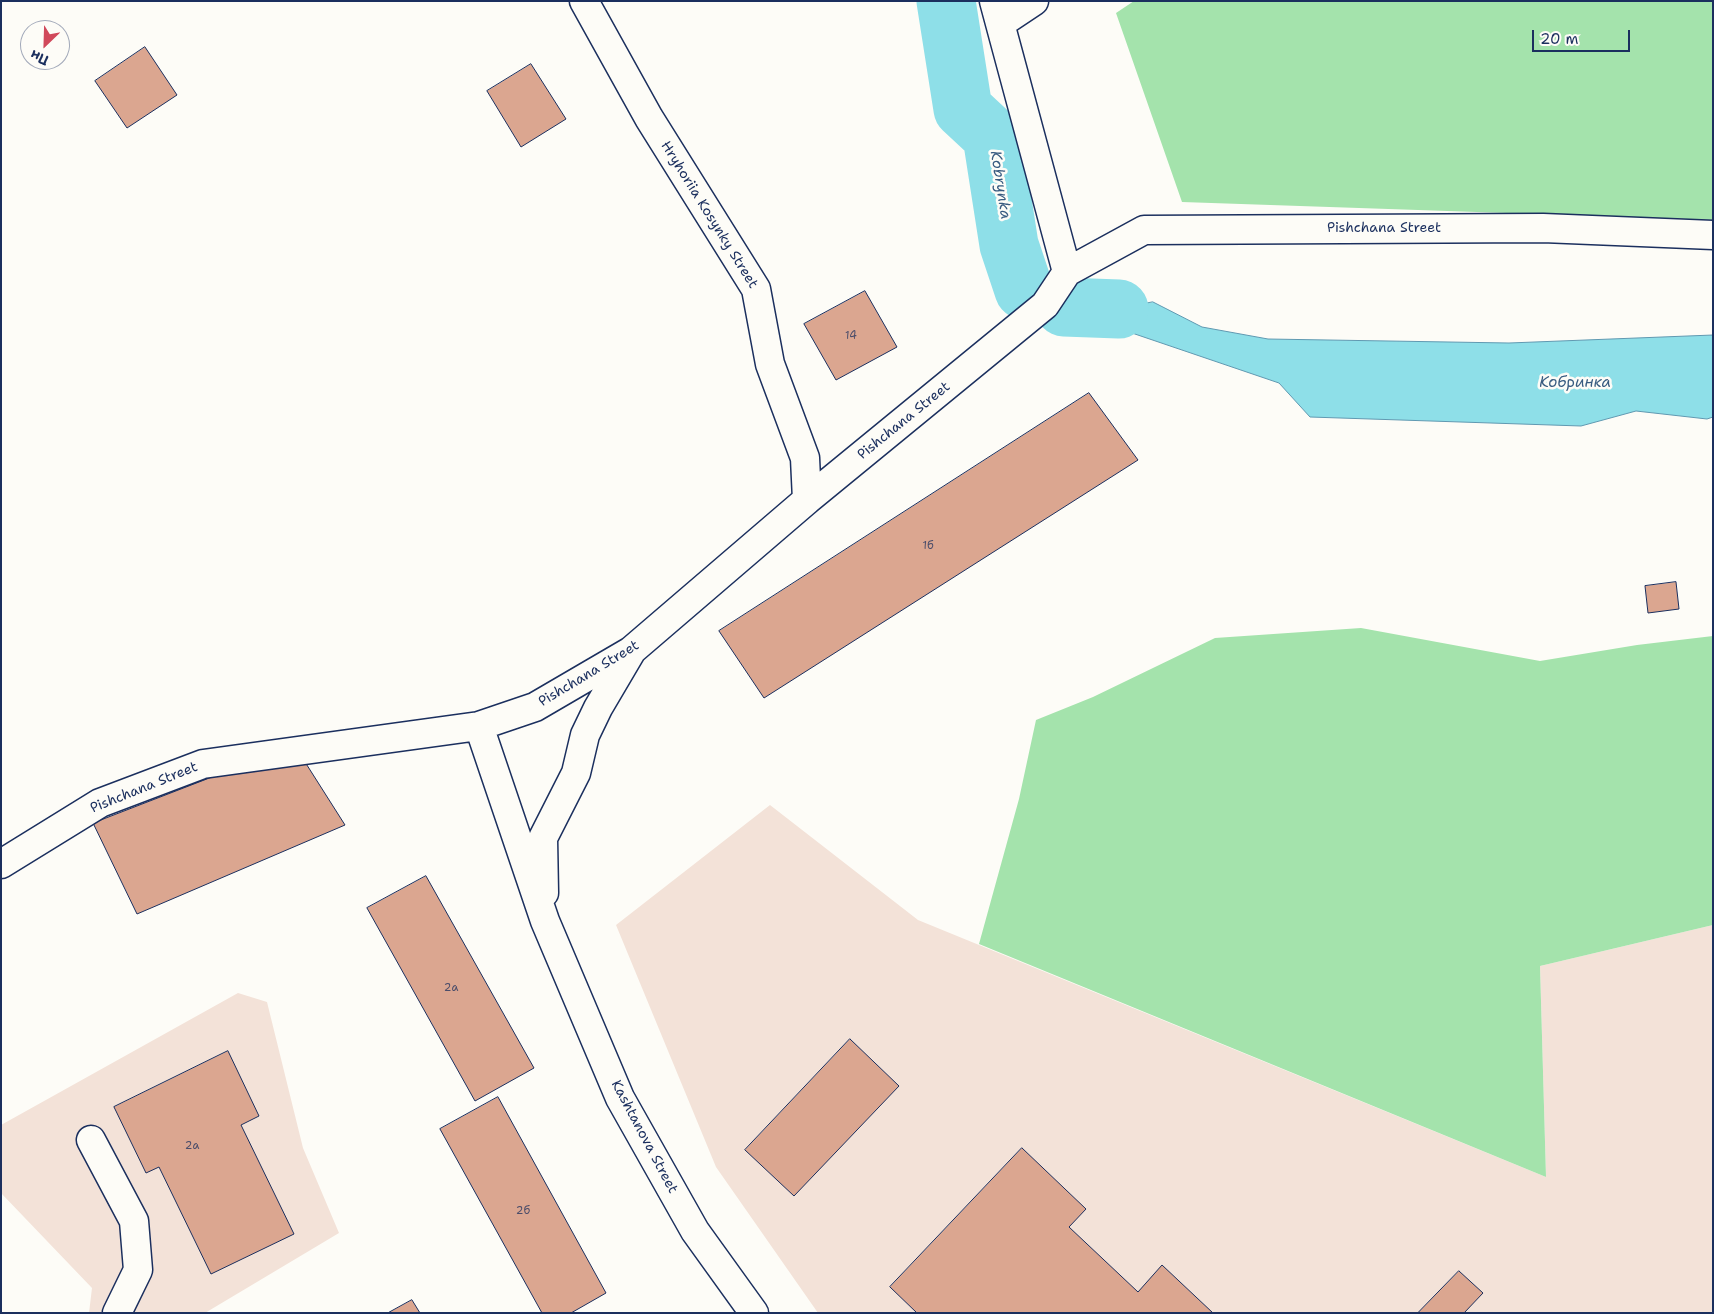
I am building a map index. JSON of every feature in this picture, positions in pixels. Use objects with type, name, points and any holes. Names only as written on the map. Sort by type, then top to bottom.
[{"type":"street","name":"Hryhoriia Kosynky Street","points":[[584,1],[649,118],[756,289],[770,364],[805,458],[806,500]]},
{"type":"street","points":[[1034,1],[997,12],[1067,272]]},
{"type":"street","name":"Pishchana Street","points":[[1,864],[100,803],[203,764],[479,726],[535,707],[632,651],[806,500],[1045,305],[1067,272],[1144,230],[1543,228],[1713,235]]},
{"type":"street","name":"Kashtanova Street","points":[[545,922],[543,838],[576,773],[585,734],[632,651]]},
{"type":"street","name":"Kashtanova Street","points":[[479,726],[545,922],[620,1098],[695,1231],[754,1313]]},
{"type":"street","points":[[90,1140],[134,1221],[138,1270],[117,1313]]},
{"type":"shaded area","points":[[770,805],[918,920],[1546,1177],[1540,966],[1713,925],[1713,1313],[818,1313],[716,1167],[616,925]]},
{"type":"shaded area","points":[[238,993],[267,1002],[303,1148],[339,1233],[205,1313],[89,1313],[92,1288],[1,1193],[1,1125]]},
{"type":"green space","points":[[1134,1],[1713,1],[1713,220],[1182,202],[1116,13]]},
{"type":"green space","points":[[1361,628],[1540,661],[1637,645],[1713,636],[1713,925],[1540,966],[1546,1177],[979,944],[1019,799],[1036,720],[1093,697],[1215,638]]},
{"type":"water","name":"Кобринка","points":[[1153,302],[1202,327],[1268,339],[1509,343],[1713,335],[1713,417],[1707,419],[1636,411],[1581,426],[1310,417],[1279,383],[1129,332],[1119,309]]},
{"type":"building","points":[[145,47],[177,95],[127,128],[95,81]]},
{"type":"building","points":[[531,64],[566,119],[521,147],[487,91]]},
{"type":"building","points":[[865,291],[897,347],[836,380],[804,324]]},
{"type":"building","points":[[1089,393],[1138,460],[764,698],[719,631]]},
{"type":"building","points":[[1676,582],[1679,609],[1648,613],[1645,586]]},
{"type":"building","points":[[305,762],[345,825],[137,914],[93,823],[230,770]]},
{"type":"building","points":[[426,876],[534,1068],[475,1101],[367,908]]},
{"type":"building","points":[[850,1039],[899,1086],[794,1196],[745,1150]]},
{"type":"building","points":[[228,1051],[259,1116],[241,1125],[294,1234],[211,1274],[159,1167],[146,1173],[114,1107]]},
{"type":"building","points":[[498,1097],[606,1293],[571,1313],[542,1313],[440,1129]]},
{"type":"building","points":[[1022,1148],[1086,1209],[1069,1227],[1138,1292],[1162,1265],[1213,1313],[917,1313],[890,1287]]},
{"type":"building","points":[[1459,1271],[1483,1293],[1464,1313],[1418,1313]]},
{"type":"building","points":[[412,1300],[420,1313],[388,1313]]},
{"type":"waterway","name":"Kobrynka","points":[[946,1],[963,109],[992,136],[1009,245],[1024,290]]},
{"type":"waterway","name":"Kobrynka","points":[[1064,307],[1119,309]]}]
